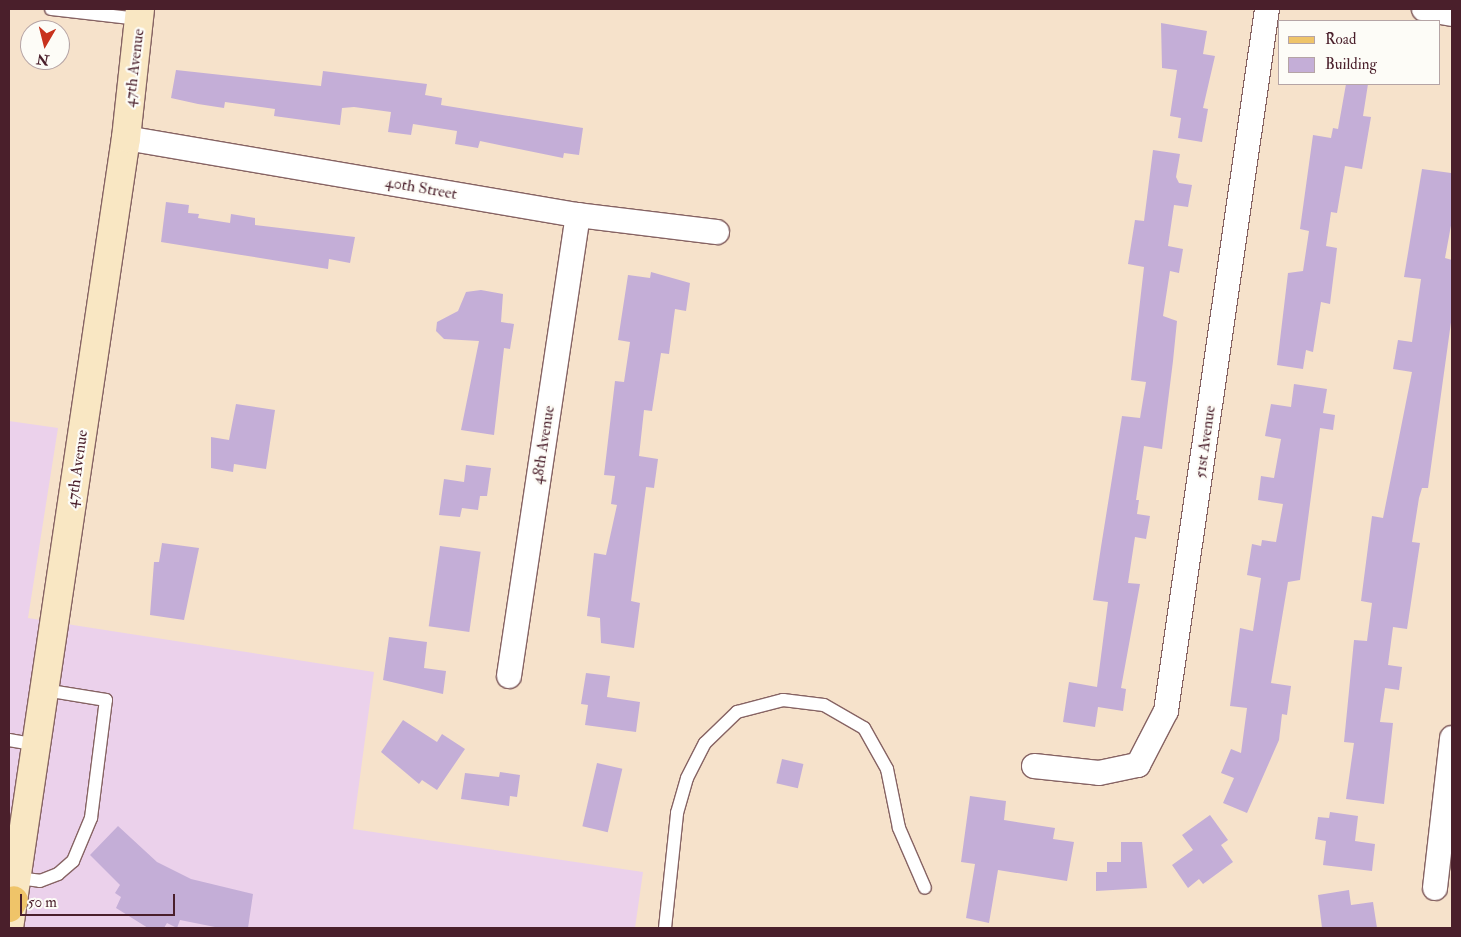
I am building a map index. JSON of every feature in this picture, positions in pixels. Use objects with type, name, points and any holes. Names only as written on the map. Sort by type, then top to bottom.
[{"type":"street","name":"51st Avenue","points":[[1034,766],[1098,773],[1138,765],[1166,711],[1267,9]]},
{"type":"street","points":[[1424,9],[1452,14]]},
{"type":"street","name":"47th Avenue","points":[[9,928],[126,138],[140,14]]},
{"type":"street","name":"40th Street","points":[[126,138],[578,215],[717,232]]},
{"type":"street","name":"48th Avenue","points":[[509,676],[578,215]]},
{"type":"street","points":[[1435,888],[1452,738]]},
{"type":"lane","points":[[51,9],[140,14]]},
{"type":"lane","points":[[13,895],[58,874],[74,862],[91,818],[106,700],[44,690]]},
{"type":"lane","points":[[665,928],[677,813],[687,778],[705,743],[737,712],[783,700],[824,705],[864,728],[887,769],[899,828],[925,888]]},
{"type":"lane","points":[[9,740],[36,745]]},
{"type":"shaded area","points":[[9,421],[58,428],[28,618],[374,672],[353,829],[643,872],[635,928],[23,928],[34,853],[9,847]]},
{"type":"building","points":[[1161,23],[1207,31],[1203,54],[1215,56],[1203,108],[1208,109],[1202,142],[1178,138],[1181,118],[1170,116],[1177,70],[1162,68]]},
{"type":"building","points":[[176,70],[321,86],[323,71],[427,84],[425,95],[442,98],[441,105],[583,128],[579,155],[564,153],[563,158],[480,141],[478,148],[455,144],[457,131],[413,124],[411,135],[388,132],[391,112],[354,107],[342,108],[340,125],[274,116],[275,109],[225,102],[224,108],[198,104],[171,98]]},
{"type":"building","points":[[1346,85],[1368,85],[1363,116],[1371,117],[1362,169],[1345,166],[1337,213],[1331,212],[1326,246],[1337,248],[1330,304],[1321,302],[1313,352],[1306,350],[1303,369],[1277,365],[1288,273],[1303,271],[1309,231],[1300,229],[1313,135],[1331,138],[1333,128],[1338,129]]},
{"type":"building","points":[[1153,150],[1180,154],[1176,177],[1179,183],[1192,185],[1188,207],[1174,205],[1168,246],[1183,249],[1179,273],[1170,271],[1163,316],[1177,321],[1162,449],[1144,446],[1136,500],[1139,500],[1137,514],[1150,516],[1146,539],[1135,537],[1128,583],[1140,584],[1121,688],[1126,689],[1123,711],[1098,707],[1095,727],[1063,722],[1069,682],[1097,687],[1108,602],[1093,600],[1122,416],[1140,418],[1146,382],[1131,380],[1144,267],[1128,264],[1135,220],[1144,221]]},
{"type":"building","points":[[1422,169],[1451,173],[1452,220],[1445,258],[1452,260],[1452,315],[1428,488],[1422,488],[1419,498],[1412,542],[1420,543],[1407,629],[1393,627],[1388,665],[1402,667],[1399,690],[1385,688],[1380,722],[1393,723],[1384,804],[1346,799],[1354,743],[1344,742],[1354,640],[1367,641],[1372,603],[1361,601],[1372,516],[1383,518],[1412,372],[1393,369],[1398,340],[1412,342],[1421,279],[1404,277]]},
{"type":"building","points":[[166,202],[189,205],[188,213],[199,214],[198,218],[230,223],[231,214],[255,218],[255,225],[355,237],[350,263],[329,259],[328,269],[161,242]]},
{"type":"building","points":[[651,272],[690,283],[686,311],[675,309],[669,354],[661,353],[652,411],[644,410],[639,456],[658,459],[654,488],[646,487],[631,601],[640,603],[634,648],[601,643],[600,618],[587,616],[594,553],[606,555],[617,505],[611,504],[615,476],[604,475],[615,381],[624,382],[630,342],[618,340],[628,275],[650,278]]},
{"type":"building","points":[[481,290],[503,294],[501,322],[514,324],[510,349],[504,348],[494,435],[461,430],[479,341],[444,339],[436,331],[437,322],[458,311],[466,292]]},
{"type":"building","points":[[1294,384],[1327,389],[1323,413],[1335,415],[1333,430],[1320,428],[1300,580],[1288,582],[1271,683],[1291,686],[1287,715],[1282,714],[1279,740],[1247,813],[1223,803],[1234,778],[1221,773],[1231,749],[1241,753],[1247,708],[1230,706],[1240,628],[1253,631],[1261,578],[1247,575],[1252,544],[1261,546],[1262,540],[1276,542],[1283,504],[1258,500],[1261,476],[1274,478],[1281,439],[1265,436],[1271,404],[1291,407]]},
{"type":"building","points":[[236,404],[275,410],[266,469],[234,464],[233,472],[211,468],[211,437],[229,440]]},
{"type":"building","points":[[466,465],[491,468],[487,496],[480,496],[478,510],[462,508],[460,517],[439,515],[444,479],[464,482]]},
{"type":"building","points":[[162,543],[199,548],[184,620],[150,615],[154,562],[159,562]]},
{"type":"building","points":[[440,546],[481,552],[469,632],[429,626]]},
{"type":"building","points":[[389,637],[427,642],[424,668],[446,671],[443,694],[383,680]]},
{"type":"building","points":[[586,673],[610,676],[607,697],[640,702],[636,732],[585,725],[588,705],[581,704]]},
{"type":"building","points":[[403,720],[437,742],[442,734],[465,749],[437,790],[422,780],[419,784],[381,752]]},
{"type":"building","points":[[782,759],[803,764],[798,788],[776,783]]},
{"type":"building","points":[[597,763],[622,769],[608,832],[582,826]]},
{"type":"building","points":[[500,772],[520,775],[517,797],[510,796],[509,806],[461,799],[465,773],[499,777]]},
{"type":"building","points":[[970,796],[1006,801],[1004,820],[1055,828],[1053,839],[1074,842],[1067,881],[998,870],[989,923],[966,918],[975,864],[961,862]]},
{"type":"building","points":[[1330,812],[1358,816],[1355,841],[1375,844],[1372,871],[1323,865],[1326,841],[1315,839],[1318,817],[1329,818]]},
{"type":"building","points":[[1210,815],[1228,840],[1221,845],[1233,862],[1203,884],[1199,879],[1188,888],[1172,865],[1193,850],[1182,835]]},
{"type":"building","points":[[118,826],[157,862],[191,879],[253,894],[248,928],[220,928],[180,920],[177,928],[167,923],[164,928],[148,928],[116,908],[121,897],[115,893],[120,885],[90,855]]},
{"type":"building","points":[[1121,842],[1142,842],[1147,888],[1096,891],[1096,872],[1107,872],[1107,862],[1121,862]]},
{"type":"building","points":[[1349,890],[1351,905],[1373,902],[1377,928],[1322,928],[1318,895]]}]
